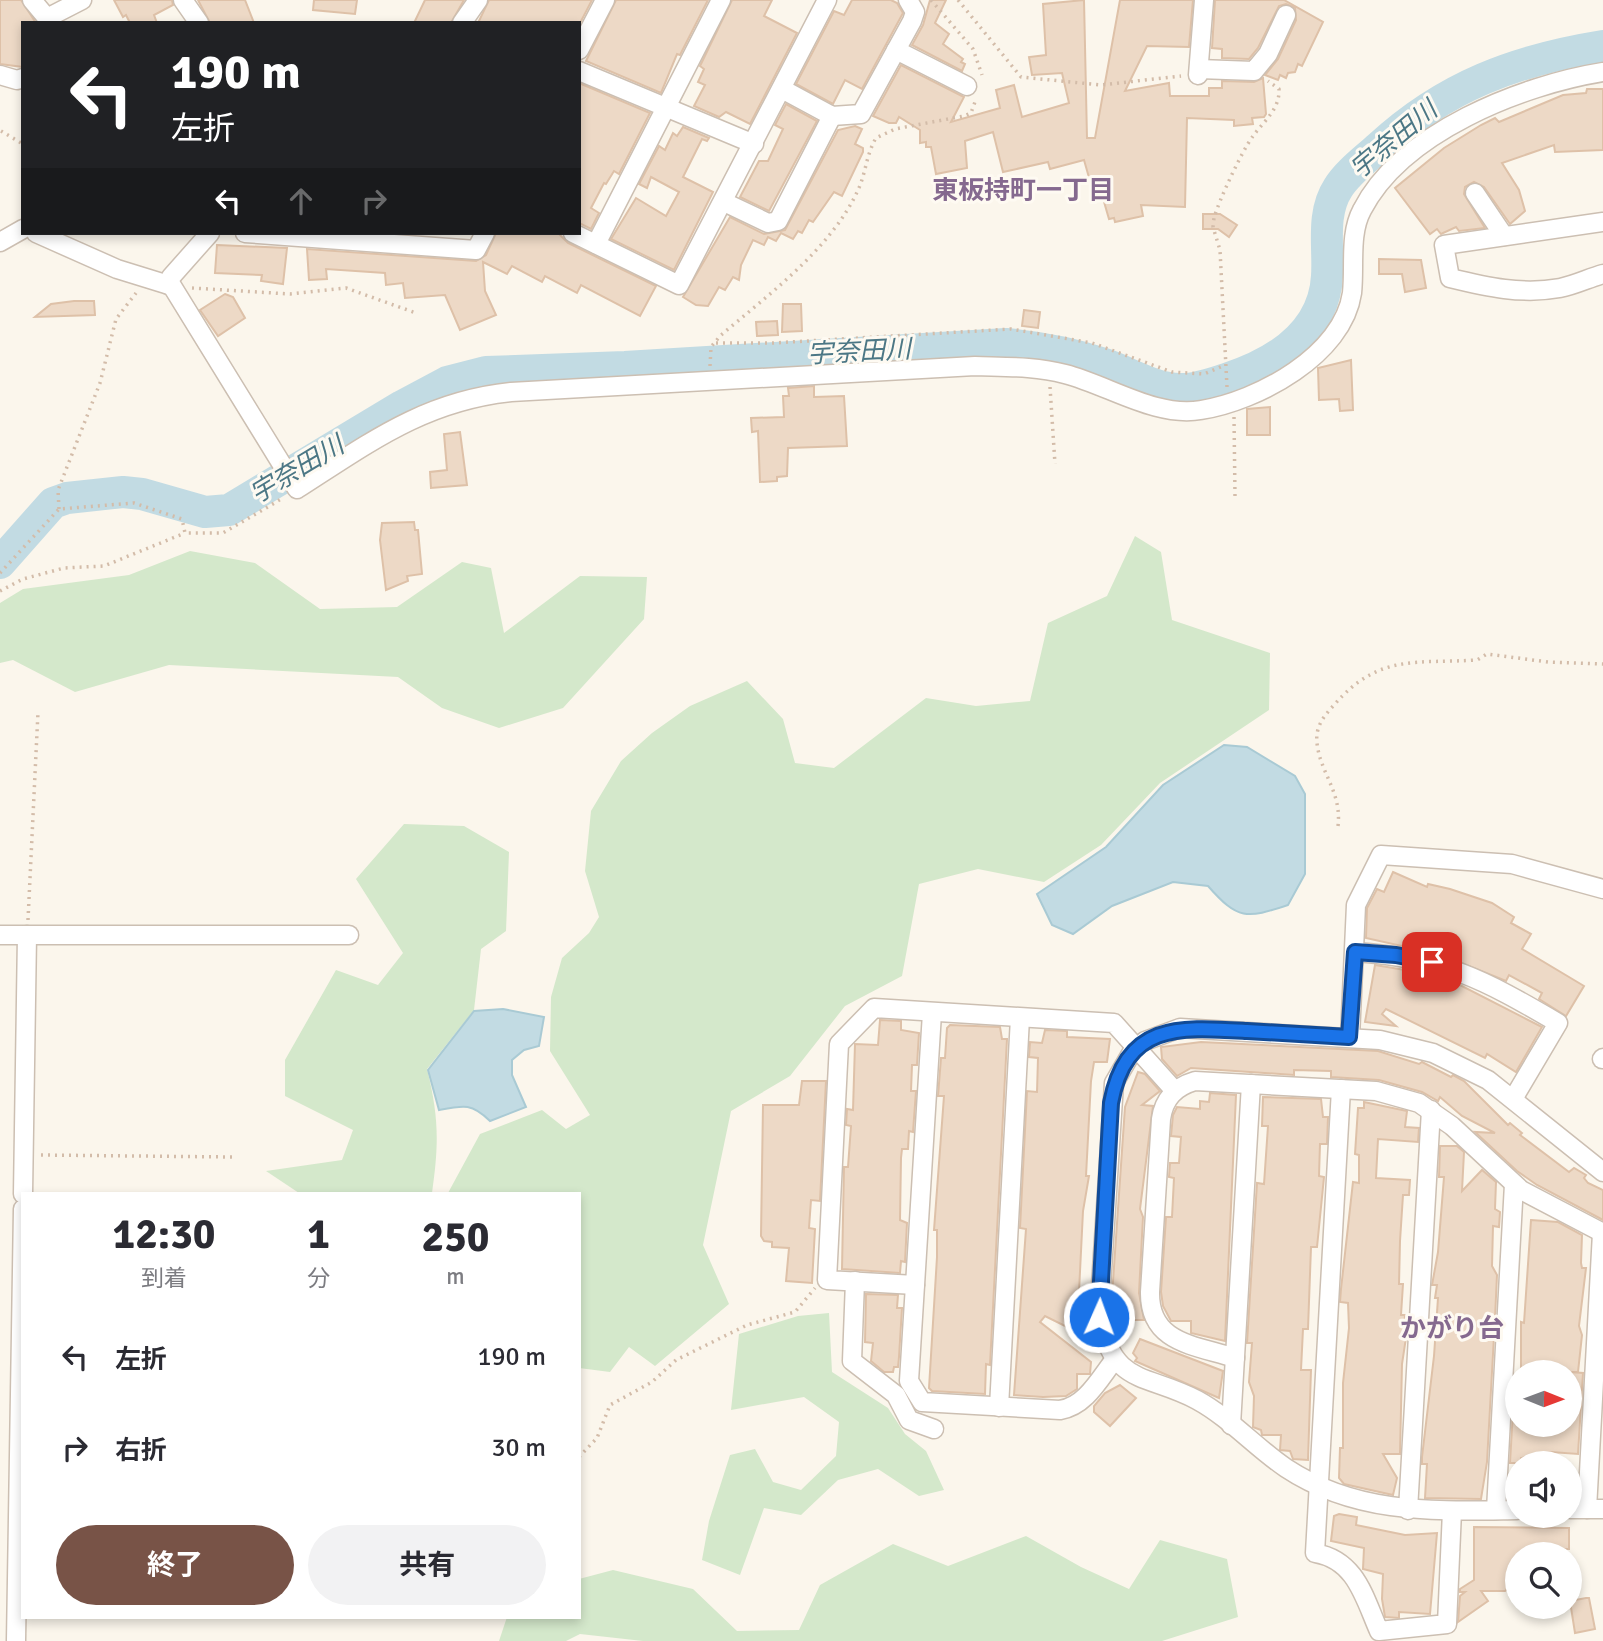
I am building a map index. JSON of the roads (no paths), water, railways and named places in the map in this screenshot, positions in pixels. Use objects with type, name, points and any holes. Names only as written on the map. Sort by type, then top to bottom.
[{"type":"street","points":[[32,0],[47,18],[82,0]]},
{"type":"street","points":[[183,0],[191,21]]},
{"type":"street","points":[[463,21],[478,0]]},
{"type":"street","points":[[581,46],[605,0]]},
{"type":"street","points":[[596,244],[721,0]]},
{"type":"street","points":[[577,235],[679,285],[827,0]]},
{"type":"street","points":[[782,89],[832,116],[861,114],[915,12],[908,0]]},
{"type":"street","points":[[1204,0],[1198,72],[1254,71],[1268,54],[1286,15]]},
{"type":"street","points":[[896,50],[976,85]]},
{"type":"street","points":[[581,72],[754,144]]},
{"type":"street","points":[[208,235],[172,277],[173,290],[296,487],[392,430],[441,405],[466,397],[511,392],[975,366],[1052,371],[1181,412],[1233,401],[1272,384],[1304,364],[1329,343],[1340,328],[1352,295],[1355,231],[1360,212],[1387,173],[1417,149],[1481,111],[1544,85],[1603,72]]},
{"type":"street","points":[[0,75],[21,79]]},
{"type":"street","points":[[724,202],[768,223],[778,221],[832,116]]},
{"type":"street","points":[[1475,193],[1504,236]]},
{"type":"street","points":[[1603,222],[1444,245],[1450,278],[1497,289],[1533,291],[1563,287],[1603,274]]},
{"type":"street","points":[[0,242],[21,230]]},
{"type":"street","points":[[41,235],[117,269],[173,290]]},
{"type":"street","points":[[345,235],[476,250],[484,235]]},
{"type":"street","points":[[1349,1037],[1356,905],[1381,855],[1512,864],[1603,889]]},
{"type":"street","points":[[0,935],[349,935]]},
{"type":"street","points":[[23,1192],[27,935]]},
{"type":"street","points":[[1355,952],[1396,955],[1464,972],[1558,1023],[1513,1099]]},
{"type":"street","points":[[915,1284],[827,1280],[839,1044],[874,1008],[1114,1023],[1175,1091]]},
{"type":"street","points":[[932,1013],[909,1381],[922,1402],[1060,1410],[1073,1408],[1115,1359]]},
{"type":"street","points":[[999,1407],[1020,1018]]},
{"type":"street","points":[[1505,1510],[1408,1510],[1365,1503],[1319,1485],[1288,1469],[1196,1400],[1138,1378],[1115,1359],[1105,1340],[1099,1317],[1111,1103],[1122,1065],[1138,1047],[1161,1033],[1180,1028],[1349,1037],[1406,1045],[1454,1061],[1513,1099],[1603,1172]]},
{"type":"street","points":[[1235,1358],[1169,1336],[1152,1315],[1150,1292],[1163,1105],[1175,1091],[1195,1082],[1376,1091],[1419,1103],[1431,1110],[1514,1184],[1557,1212],[1602,1233],[1586,1509]]},
{"type":"street","points":[[1231,1425],[1251,1084]]},
{"type":"street","points":[[1341,1089],[1315,1553],[1335,1558],[1348,1568],[1359,1585],[1378,1631],[1447,1624],[1452,1511]]},
{"type":"street","points":[[1408,1510],[1431,1110]]},
{"type":"street","points":[[1496,1510],[1514,1184]]},
{"type":"street","points":[[855,1281],[852,1361],[896,1395],[909,1420],[934,1429]]},
{"type":"street","points":[[16,1641],[21,1332]]},
{"type":"water","points":[[1224,745],[1247,747],[1295,776],[1305,794],[1305,874],[1288,905],[1262,913],[1244,914],[1227,905],[1208,886],[1173,882],[1112,906],[1073,934],[1052,925],[1037,894],[1106,847],[1163,785]]},
{"type":"water","points":[[503,1009],[544,1017],[539,1046],[524,1050],[512,1060],[512,1075],[526,1107],[490,1121],[473,1108],[439,1110],[428,1070],[474,1011]]},
{"type":"waterway","name":"宇奈田川","points":[[0,563],[53,503],[67,498],[123,492],[142,494],[205,512],[229,510],[402,406],[447,382],[486,372],[625,367],[1006,344],[1080,357],[1170,388],[1191,388],[1226,379],[1279,354],[1294,343],[1317,314],[1324,296],[1327,276],[1329,209],[1342,182],[1363,161],[1430,107],[1483,79],[1541,59],[1603,46]]},
{"type":"district","name":"東板持町一丁目","points":[[1023,191]]},
{"type":"district","name":"かがり台","points":[[1452,1329]]}]
